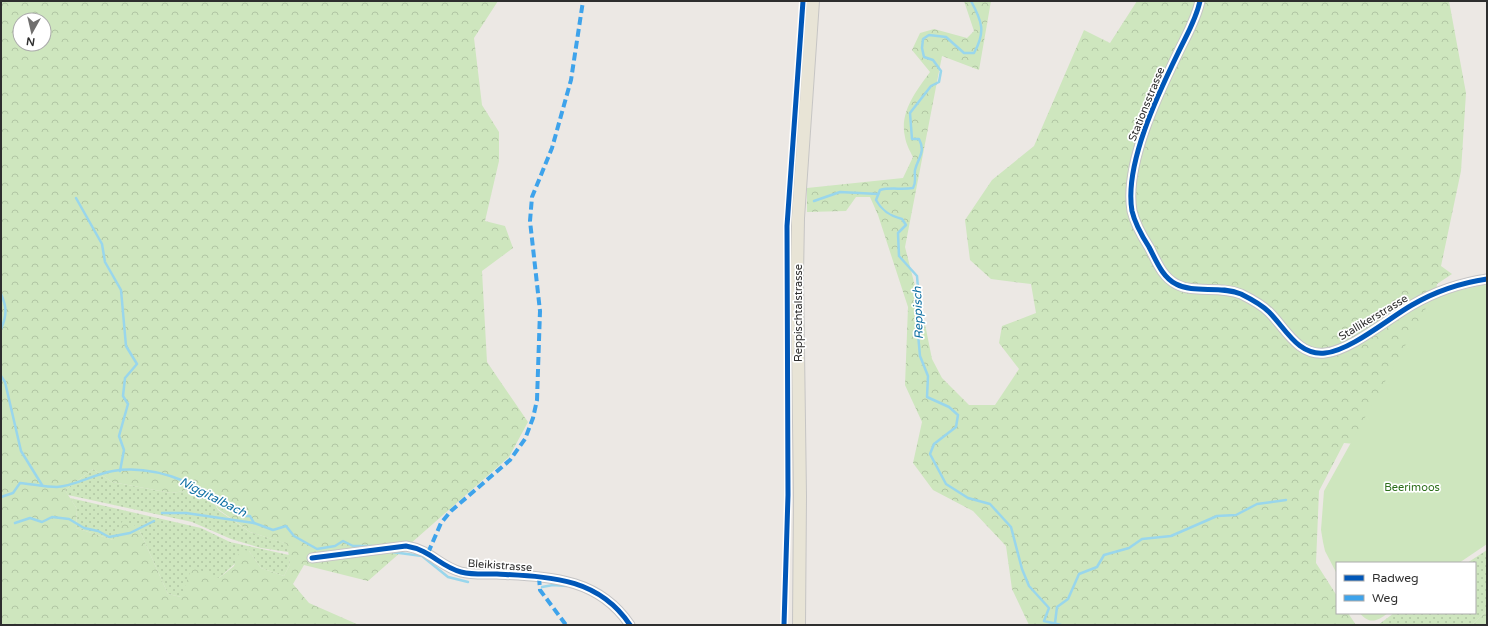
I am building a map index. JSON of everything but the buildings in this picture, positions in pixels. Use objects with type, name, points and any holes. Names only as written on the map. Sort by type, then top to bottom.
[{"type":"main road","name":"Reppischtalstrasse","points":[[799,625],[800,488],[797,276],[798,218],[813,1]]},
{"type":"street","name":"Stationsstrasse","points":[[1171,280],[1158,264],[1134,219],[1131,206],[1132,180],[1140,142],[1175,59],[1195,20],[1200,1]]},
{"type":"street","name":"Stallikerstrasse","points":[[1171,280],[1183,287],[1225,289],[1246,296],[1269,312],[1299,346],[1306,351],[1317,353],[1331,352],[1346,346],[1413,304],[1439,291],[1468,282],[1487,279]]},
{"type":"street","name":"Bleikistrasse","points":[[312,558],[406,546],[417,548],[428,553],[447,566],[472,574],[514,575],[560,579],[579,584],[606,599],[630,625]]},
{"type":"green space","points":[[1,1],[498,1],[474,38],[482,105],[499,132],[499,161],[485,221],[505,226],[513,248],[482,271],[487,362],[528,422],[509,457],[368,581],[304,565],[293,584],[309,603],[359,625],[1,625]],"holes":[[[93,469],[112,482],[171,493],[206,488],[218,509],[250,532],[287,544],[290,564],[284,576],[261,568],[249,551],[240,549],[234,566],[219,578],[192,567],[181,597],[168,594],[138,527],[123,520],[113,540],[76,528],[77,509],[65,490]]]},
{"type":"green space","points":[[964,1],[991,1],[979,70],[942,56],[905,247],[932,359],[942,378],[969,405],[995,405],[1019,369],[999,343],[1002,326],[1036,313],[1031,284],[991,279],[970,260],[965,220],[992,180],[1034,146],[1084,30],[1110,43],[1137,1],[1449,1],[1466,93],[1461,171],[1441,266],[1452,274],[1437,284],[1434,312],[1445,452],[1344,443],[1319,491],[1316,563],[1336,594],[1336,614],[1349,614],[1356,625],[1029,625],[1012,589],[1006,546],[973,511],[933,490],[913,463],[922,422],[905,385],[908,307],[878,215],[870,197],[856,197],[846,211],[807,212],[807,188],[903,178],[913,157],[908,147],[904,128],[907,110],[910,102],[930,72],[912,50],[920,33],[934,29],[967,38],[974,31]]},
{"type":"green space","name":"Beerimoos","points":[[1487,284],[1487,544],[1460,562],[1336,562],[1336,572],[1325,551],[1321,530],[1324,491],[1430,301],[1448,293]]},
{"type":"green space","points":[[93,469],[112,482],[171,493],[206,488],[218,510],[250,532],[288,544],[288,552],[261,548],[231,539],[192,522],[68,495],[65,490]]},
{"type":"green space","points":[[70,498],[201,528],[230,542],[289,555],[290,564],[284,576],[261,568],[249,551],[219,578],[181,597],[168,594],[138,527],[113,540],[76,528],[77,509]]},
{"type":"green space","points":[[1487,550],[1487,610],[1472,625],[1378,625],[1393,614],[1476,614],[1476,562],[1469,562]]},
{"type":"green space","points":[[1487,610],[1487,625],[1472,625]]},
{"type":"green space","points":[[1361,614],[1387,614],[1377,620],[1370,620],[1363,617]]},
{"type":"waterway","name":"Reppisch","points":[[971,1],[978,15],[981,27],[980,39],[974,53],[964,53],[946,37],[929,35],[923,39],[922,48],[924,57],[933,60],[941,71],[939,82],[931,86],[910,113],[912,139],[919,139],[922,148],[915,170],[914,186],[913,188],[905,189],[880,190],[876,200],[884,210],[890,215],[902,219],[906,225],[898,233],[899,256],[917,276],[920,313],[918,334],[920,356],[928,376],[927,397],[949,407],[958,415],[956,427],[934,444],[930,454],[946,484],[968,498],[990,504],[1011,527],[1022,569],[1029,586],[1049,608],[1044,621],[1061,625]]},
{"type":"waterway","points":[[814,201],[840,192],[878,194]]},
{"type":"waterway","name":"Niggitalbach","points":[[76,198],[102,244],[105,262],[121,290],[126,346],[137,364],[125,378],[123,396],[128,404],[119,436],[124,450],[120,471]]},
{"type":"waterway","name":"Niggitalbach","points":[[1,294],[6,311],[1,329]]},
{"type":"waterway","name":"Niggitalbach","points":[[1,376],[5,382],[21,451],[42,485]]},
{"type":"waterway","name":"Niggitalbach","points":[[1,497],[13,493],[20,483],[57,487],[113,471],[149,471],[166,475],[200,488],[246,516],[250,516],[254,523],[273,530],[286,526],[294,536],[317,549],[335,546],[343,541],[353,546],[372,546]]},
{"type":"waterway","points":[[1055,623],[1057,607],[1068,599],[1079,574],[1097,567],[1104,555],[1129,548],[1142,539],[1171,536],[1217,516],[1236,515],[1257,504],[1286,500]]},
{"type":"waterway","name":"Niggitalbach","points":[[162,513],[186,513],[254,523]]},
{"type":"waterway","name":"Niggitalbach","points":[[15,523],[30,518],[42,522],[52,517],[69,519],[84,528],[98,531],[109,537],[130,533],[154,521]]},
{"type":"waterway","name":"Niggitalbach","points":[[392,552],[422,556],[448,577],[468,582]]},
{"type":"waterway","name":"Niggitalbach","points":[[542,587],[553,585],[567,586]]},
{"type":"marked path","points":[[428,553],[441,523],[451,511],[510,460],[525,439],[533,418],[537,400],[540,311],[530,221],[532,197],[552,148],[571,80],[583,1]]},
{"type":"marked path","points":[[539,577],[540,590],[566,625]]},
{"type":"cycle path","points":[[784,625],[788,495],[787,226],[803,1]]},
{"type":"cycle path","points":[[1200,1],[1193,21],[1161,89],[1144,130],[1133,173],[1131,193],[1133,216],[1160,268],[1171,281],[1191,289],[1224,290],[1241,294],[1266,309],[1300,346],[1316,353],[1325,353],[1335,351],[1346,346],[1412,305],[1430,296],[1458,285],[1487,279]]},
{"type":"cycle path","points":[[312,558],[406,546],[429,554],[447,566],[461,572],[474,574],[535,576],[571,583],[588,589],[603,597],[617,609],[630,625]]}]
